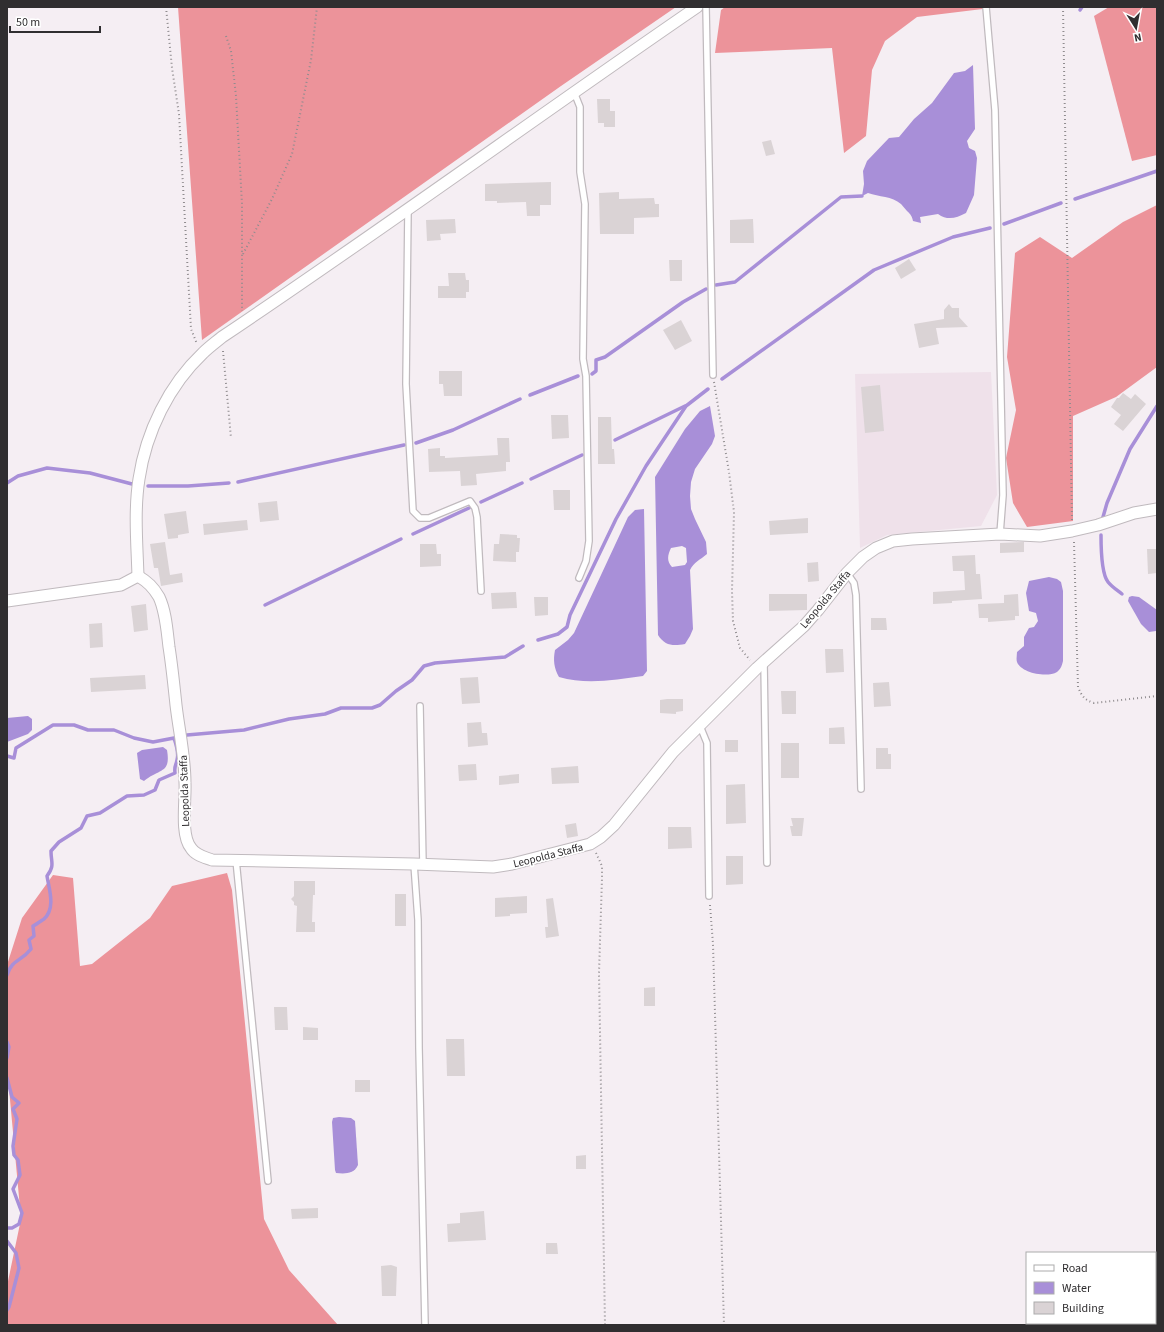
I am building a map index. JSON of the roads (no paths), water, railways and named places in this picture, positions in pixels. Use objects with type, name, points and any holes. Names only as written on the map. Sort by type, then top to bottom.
[{"type":"street","points":[[7,601],[121,585],[138,576],[137,511],[139,480],[144,451],[156,421],[169,396],[187,370],[203,353],[222,337],[408,210],[697,7]]},
{"type":"street","name":"Leopolda Staffa","points":[[138,576],[150,584],[159,597],[167,626],[184,762],[184,822],[190,848],[201,856],[212,860],[493,867],[512,864],[590,844],[601,837],[614,825],[673,752],[761,665],[804,626],[847,573],[863,557],[876,548],[893,541],[912,539],[1000,534],[1040,536],[1072,532],[1134,513],[1157,509]]},
{"type":"lane","points":[[706,7],[713,375]]},
{"type":"lane","points":[[986,7],[995,110],[1003,495],[1000,534]]},
{"type":"lane","points":[[574,92],[580,107],[580,172],[585,204],[583,359],[586,376],[589,541],[586,561],[580,578]]},
{"type":"lane","points":[[408,210],[406,384],[413,511],[420,518],[429,518],[470,501],[475,508],[477,517],[481,591]]},
{"type":"lane","points":[[847,573],[854,583],[856,595],[861,789]]},
{"type":"lane","points":[[761,665],[767,863]]},
{"type":"lane","points":[[420,706],[418,864],[419,1048],[425,1325]]},
{"type":"lane","points":[[700,726],[707,744],[709,896]]},
{"type":"lane","points":[[236,860],[268,1181]]},
{"type":"water","points":[[973,65],[975,129],[967,141],[969,148],[975,151],[977,158],[974,195],[966,213],[952,218],[945,218],[938,214],[920,217],[921,223],[913,221],[902,205],[894,199],[868,193],[862,196],[864,184],[863,171],[867,161],[889,138],[899,137],[914,119],[932,103],[954,73],[965,71]]},
{"type":"water","points":[[710,406],[715,436],[712,444],[695,469],[691,482],[690,496],[691,509],[706,542],[707,554],[695,563],[690,570],[693,629],[685,644],[673,645],[663,641],[658,635],[655,477],[685,429],[700,411]],"holes":[[[682,546],[686,548],[687,562],[685,565],[672,567],[668,558],[671,548]]]},
{"type":"water","points":[[644,509],[647,671],[643,676],[601,681],[580,681],[559,677],[554,664],[555,650],[568,640],[574,633],[628,517],[635,510]]},
{"type":"water","points":[[1049,577],[1057,579],[1061,582],[1063,591],[1063,661],[1057,672],[1047,675],[1029,672],[1019,666],[1017,662],[1017,652],[1024,646],[1024,637],[1029,628],[1034,627],[1038,621],[1036,613],[1029,611],[1026,593],[1029,581]]},
{"type":"water","points":[[1129,597],[1139,597],[1157,610],[1156,631],[1149,632],[1141,624],[1128,601]]},
{"type":"water","points":[[28,716],[32,719],[32,730],[28,734],[7,742],[7,718]]},
{"type":"water","points":[[163,747],[167,750],[168,758],[166,767],[144,781],[140,779],[137,753],[142,750]]},
{"type":"water","points":[[333,1118],[351,1118],[355,1121],[358,1165],[352,1172],[336,1173],[335,1170],[332,1122]]},
{"type":"waterway","points":[[1075,199],[1157,171]]},
{"type":"waterway","points":[[716,285],[735,282],[841,197],[862,196]]},
{"type":"waterway","points":[[1004,224],[1061,203]]},
{"type":"waterway","points":[[722,379],[874,270],[953,237],[990,228]]},
{"type":"waterway","points":[[592,374],[596,371],[596,360],[605,357],[683,302],[706,289]]},
{"type":"waterway","points":[[530,395],[578,376]]},
{"type":"waterway","points":[[538,640],[558,634],[567,627],[570,615],[616,519],[646,466],[686,406],[708,389]]},
{"type":"waterway","points":[[416,443],[453,430],[520,399]]},
{"type":"waterway","points":[[615,440],[685,406]]},
{"type":"waterway","points":[[1103,517],[1107,503],[1130,449],[1157,406]]},
{"type":"waterway","points":[[238,482],[404,445]]},
{"type":"waterway","points":[[531,479],[582,455]]},
{"type":"waterway","points":[[7,483],[18,476],[47,468],[90,473],[132,484]]},
{"type":"waterway","points":[[148,486],[188,486],[229,483]]},
{"type":"waterway","points":[[481,502],[522,483]]},
{"type":"waterway","points":[[413,534],[469,508]]},
{"type":"waterway","points":[[1101,535],[1104,573],[1108,582],[1122,594]]},
{"type":"waterway","points":[[265,605],[401,539]]},
{"type":"waterway","points":[[187,735],[244,730],[289,719],[325,714],[341,708],[372,708],[380,705],[412,680],[424,666],[435,663],[505,657],[523,646]]},
{"type":"waterway","points":[[7,756],[14,758],[16,748],[53,725],[74,725],[88,730],[114,730],[134,738],[153,742],[174,738],[178,755],[175,773],[159,780],[155,790],[144,795],[127,796],[100,813],[87,816],[81,828],[59,842],[51,851],[52,866],[47,876],[51,898],[48,915],[33,926],[34,936],[29,940],[31,949],[11,966],[7,975]]},
{"type":"waterway","points":[[7,1042],[9,1047],[7,1058]]},
{"type":"waterway","points":[[7,1078],[12,1097],[19,1103],[13,1109],[17,1119],[13,1146],[14,1155],[18,1160],[20,1175],[13,1189],[22,1213],[19,1224],[12,1228],[7,1228]]},
{"type":"waterway","points":[[7,1241],[16,1253],[19,1268],[7,1310]]}]
